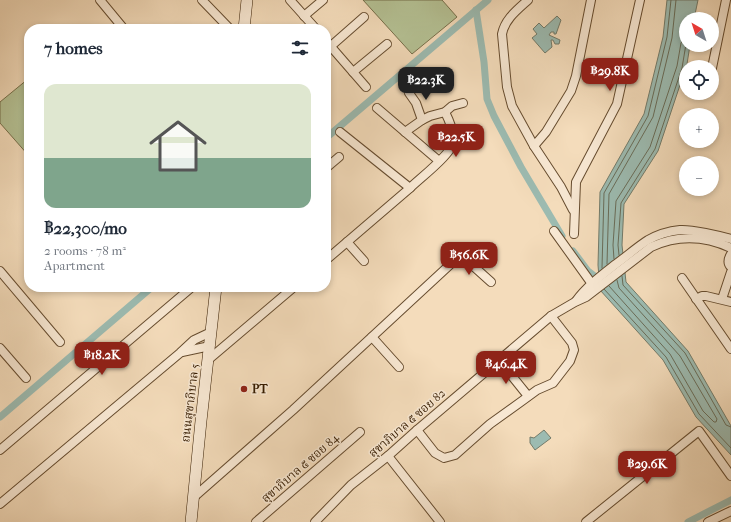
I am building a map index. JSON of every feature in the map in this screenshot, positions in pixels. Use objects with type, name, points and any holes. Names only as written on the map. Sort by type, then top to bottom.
[{"type":"main road","points":[[245,24],[247,0]]},
{"type":"main road","name":"ถนนสุขาภิบาล 5","points":[[191,522],[215,292]]},
{"type":"street","points":[[100,0],[120,24]]},
{"type":"street","points":[[202,0],[225,24]]},
{"type":"street","points":[[290,0],[311,24]]},
{"type":"street","points":[[304,16],[323,0]]},
{"type":"street","points":[[528,0],[505,23],[502,34],[509,97],[512,106],[534,146],[574,210]]},
{"type":"street","points":[[534,146],[546,132],[571,91],[576,76],[592,0]]},
{"type":"street","points":[[574,234],[576,182],[618,104],[640,0]]},
{"type":"street","points":[[714,60],[728,10],[726,0]]},
{"type":"street","points":[[331,42],[364,17]]},
{"type":"street","points":[[353,72],[387,44]]},
{"type":"street","points":[[331,47],[366,87]]},
{"type":"street","points":[[409,93],[416,103],[422,120]]},
{"type":"street","points":[[405,132],[430,116],[446,112],[452,106],[464,103]]},
{"type":"street","points":[[377,108],[439,161]]},
{"type":"street","points":[[331,256],[410,188],[450,150],[454,140],[446,112]]},
{"type":"street","points":[[340,132],[410,188]]},
{"type":"street","points":[[331,164],[339,157]]},
{"type":"street","points":[[561,187],[576,182]]},
{"type":"street","name":"สุขาภิบาล ๕ ซอย 82","points":[[315,522],[351,485],[388,456],[551,316],[586,297],[594,286],[655,237],[681,230],[719,235],[731,239]]},
{"type":"street","points":[[554,231],[594,286]]},
{"type":"street","name":"สุขาภิบาล ๕ ซอย 82","points":[[637,252],[662,242],[687,237],[717,242],[731,248]]},
{"type":"street","points":[[346,242],[364,261]]},
{"type":"street","points":[[194,498],[293,410],[468,248]]},
{"type":"street","points":[[731,254],[728,258],[728,264],[731,267]]},
{"type":"street","points":[[461,255],[491,282]]},
{"type":"street","points":[[0,271],[60,342]]},
{"type":"street","points":[[722,299],[731,272]]},
{"type":"street","points":[[682,278],[731,350]]},
{"type":"street","points":[[0,450],[186,292]]},
{"type":"street","points":[[208,360],[288,292]]},
{"type":"street","points":[[696,299],[706,296],[731,302]]},
{"type":"street","points":[[417,430],[435,453],[444,458],[450,457],[462,449],[490,424],[528,396],[554,383],[570,360],[574,350],[572,343],[551,316]]},
{"type":"street","points":[[0,504],[194,340],[211,332]]},
{"type":"street","points":[[372,337],[399,367]]},
{"type":"street","points":[[180,353],[187,350],[210,346]]},
{"type":"street","points":[[0,348],[26,378]]},
{"type":"street","points":[[499,360],[528,396]]},
{"type":"street","points":[[586,522],[699,431],[731,476]]},
{"type":"street","name":"สุขาภิบาล ๕ ซอย 84","points":[[256,522],[360,432]]},
{"type":"street","points":[[388,456],[440,522]]},
{"type":"street","points":[[708,522],[731,511]]},
{"type":"green space","points":[[363,0],[442,0],[457,17],[412,54]]},
{"type":"green space","points":[[24,82],[24,150],[0,123],[0,102]]},
{"type":"water","points":[[667,0],[698,0],[695,12],[679,12],[679,52],[689,52],[688,60],[679,60],[679,88],[658,151],[624,204],[622,245],[626,282],[688,351],[731,426],[731,455],[696,417],[663,360],[600,290],[598,265],[600,192],[644,114],[663,37]]},
{"type":"water","points":[[557,16],[561,20],[556,34],[551,32],[549,35],[560,40],[559,44],[555,44],[553,40],[551,40],[552,47],[545,53],[532,38],[537,34],[533,29],[539,23],[544,28]]},
{"type":"water","points":[[544,430],[551,438],[535,450],[530,443],[530,437],[534,438]]},
{"type":"waterway","points":[[331,134],[488,0]]},
{"type":"waterway","points":[[476,10],[484,62],[487,99],[494,116],[521,167],[562,236]]},
{"type":"waterway","points":[[573,251],[588,271],[601,281]]},
{"type":"waterway","points":[[0,417],[146,292]]},
{"type":"waterway","points":[[688,522],[731,500]]},
{"type":"place","name":"PT","points":[[244,389]]}]
